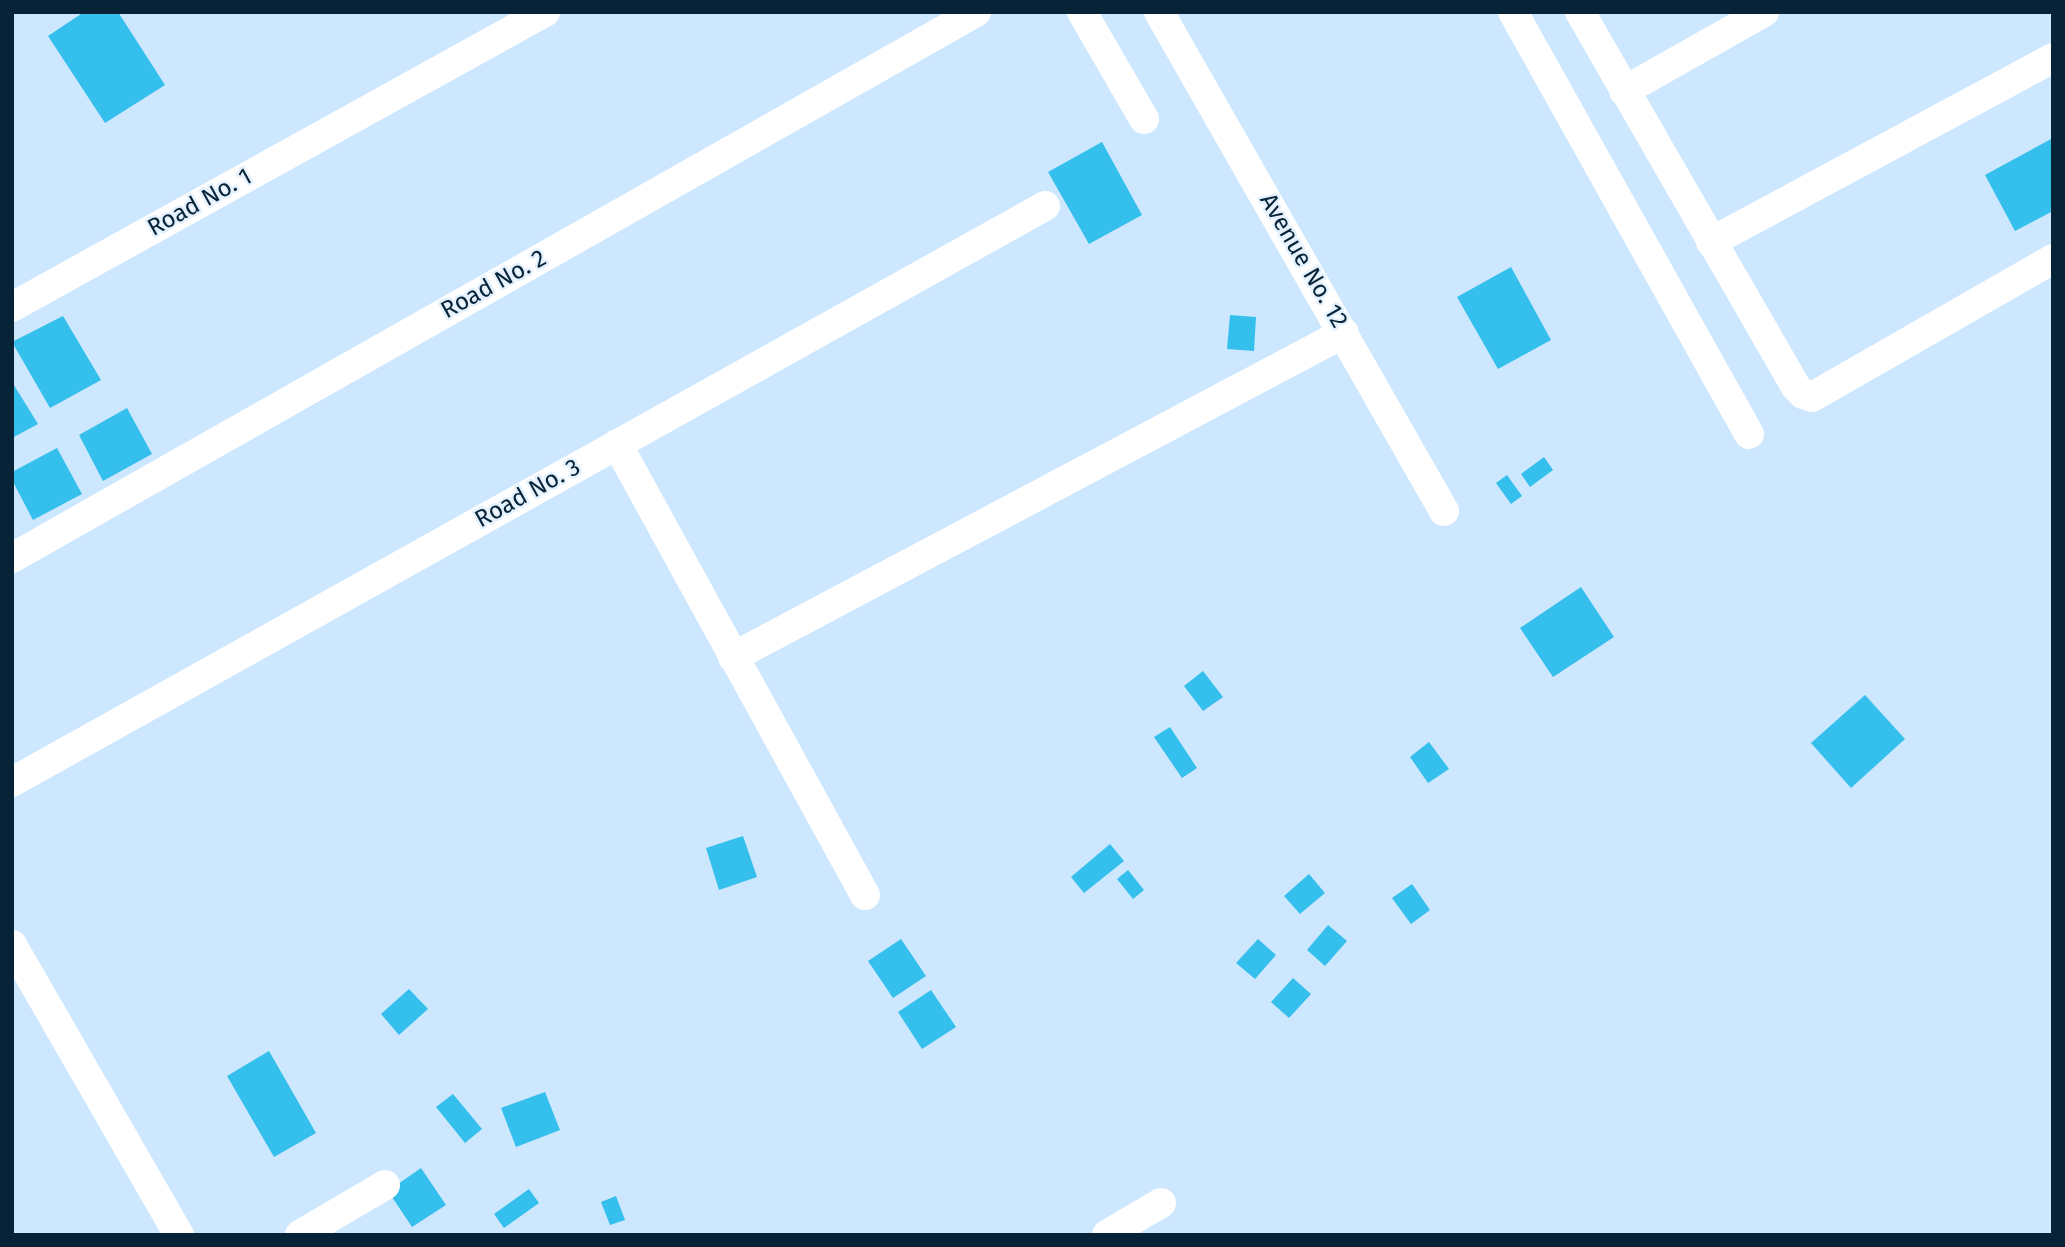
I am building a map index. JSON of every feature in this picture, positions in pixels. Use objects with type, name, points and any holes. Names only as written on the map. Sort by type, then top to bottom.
[{"type":"street","name":"Road No. 1","points":[[12,307],[545,12]]},
{"type":"street","name":"Road No. 2","points":[[12,558],[976,12]]},
{"type":"street","points":[[1082,12],[1144,119]]},
{"type":"street","name":"Avenue No. 12","points":[[1159,12],[1444,511]]},
{"type":"street","points":[[1513,12],[1749,434]]},
{"type":"street","points":[[1580,12],[1711,242],[1796,387],[1803,394],[1812,397],[2053,258]]},
{"type":"street","points":[[1624,91],[1765,12]]},
{"type":"street","points":[[1711,242],[2053,58]]},
{"type":"street","name":"Road No. 3","points":[[12,782],[1045,206]]},
{"type":"street","points":[[733,657],[1344,333]]},
{"type":"street","points":[[617,444],[865,895]]},
{"type":"street","points":[[12,945],[179,1235]]},
{"type":"street","points":[[299,1235],[385,1185]]},
{"type":"street","points":[[1107,1235],[1161,1203]]},
{"type":"building","points":[[84,12],[118,12],[165,85],[105,123],[48,36]]},
{"type":"building","points":[[2051,139],[2053,211],[2015,231],[1985,175]]},
{"type":"building","points":[[1102,142],[1142,215],[1089,244],[1048,172]]},
{"type":"building","points":[[1511,267],[1551,340],[1498,369],[1457,297]]},
{"type":"building","points":[[1230,315],[1256,317],[1254,351],[1227,349]]},
{"type":"building","points":[[63,316],[101,380],[50,408],[12,342]]},
{"type":"building","points":[[12,382],[38,424],[12,438]]},
{"type":"building","points":[[127,408],[152,454],[103,481],[79,435]]},
{"type":"building","points":[[57,448],[82,494],[33,520],[12,480],[12,472]]},
{"type":"building","points":[[1544,457],[1553,470],[1530,487],[1521,474]]},
{"type":"building","points":[[1507,475],[1522,496],[1511,504],[1496,483]]},
{"type":"building","points":[[1581,587],[1614,637],[1553,677],[1520,628]]},
{"type":"building","points":[[1203,671],[1223,697],[1203,711],[1184,686]]},
{"type":"building","points":[[1865,695],[1905,739],[1851,788],[1811,743]]},
{"type":"building","points":[[1170,727],[1197,768],[1182,778],[1154,737]]},
{"type":"building","points":[[1429,742],[1449,769],[1428,783],[1410,757]]},
{"type":"building","points":[[743,836],[757,877],[719,890],[706,848]]},
{"type":"building","points":[[1110,844],[1124,861],[1084,893],[1071,877]]},
{"type":"building","points":[[1128,870],[1144,890],[1133,899],[1117,879]]},
{"type":"building","points":[[1309,874],[1325,893],[1300,914],[1284,896]]},
{"type":"building","points":[[1412,884],[1430,910],[1411,924],[1392,898]]},
{"type":"building","points":[[1328,925],[1347,941],[1325,966],[1307,950]]},
{"type":"building","points":[[901,939],[926,976],[893,998],[868,961]]},
{"type":"building","points":[[1258,939],[1276,955],[1255,979],[1236,963]]},
{"type":"building","points":[[1293,978],[1311,994],[1289,1018],[1271,1002]]},
{"type":"building","points":[[409,989],[428,1009],[399,1035],[381,1014]]},
{"type":"building","points":[[931,990],[956,1027],[922,1049],[898,1012]]},
{"type":"building","points":[[269,1051],[316,1133],[274,1157],[227,1076]]},
{"type":"building","points":[[545,1092],[560,1130],[516,1147],[501,1108]]},
{"type":"building","points":[[453,1094],[482,1129],[465,1143],[436,1107]]},
{"type":"building","points":[[421,1168],[446,1205],[412,1227],[388,1191]]},
{"type":"building","points":[[529,1189],[539,1203],[504,1228],[494,1214]]},
{"type":"building","points":[[616,1196],[625,1220],[610,1225],[601,1202]]}]
